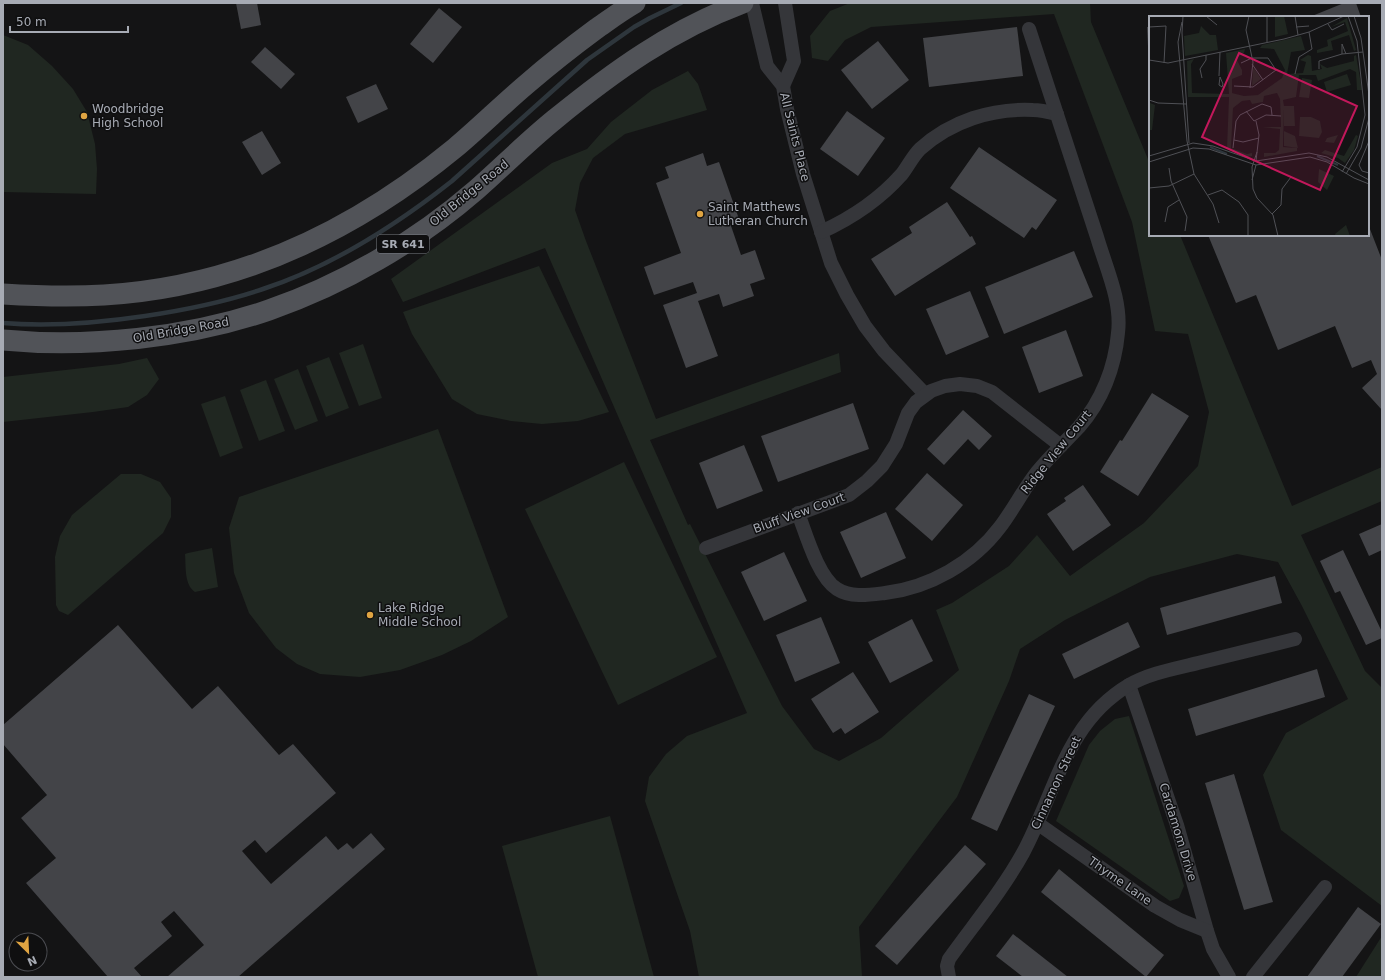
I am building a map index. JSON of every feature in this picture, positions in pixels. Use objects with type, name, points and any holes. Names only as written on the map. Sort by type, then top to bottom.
[{"type":"main road","points":[[3,294],[49,297],[106,295],[161,288],[198,281],[243,269],[286,253],[329,234],[366,212],[411,182],[455,148],[527,83],[582,39],[624,9],[635,3]]},
{"type":"main road","name":"Old Bridge Road","points":[[3,340],[26,342],[78,342],[133,338],[187,331],[226,323],[311,294],[351,274],[402,245],[443,216],[475,191],[553,121],[604,80],[647,50],[686,28],[743,3]]},
{"type":"street","name":"All Saints Place","points":[[752,3],[767,66],[783,86],[803,174],[821,232],[838,276],[865,326],[884,351],[925,394]]},
{"type":"street","name":"All Saints Place","points":[[783,86],[794,61],[785,3]]},
{"type":"street","name":"Ridge View Court","points":[[798,513],[821,572],[828,583],[838,590],[850,594],[870,595],[895,592],[938,578],[956,568],[980,549],[1000,527],[1037,473],[1080,426],[1095,405],[1106,383],[1115,355],[1118,331],[1118,306],[1085,198],[1029,29]]},
{"type":"street","points":[[821,232],[865,208],[887,189],[919,150],[938,135],[959,124],[981,115],[1005,110],[1033,110],[1057,114]]},
{"type":"street","name":"Bluff View Court","points":[[706,548],[850,494],[867,481],[882,466],[896,444],[908,413],[916,402],[925,394],[944,386],[960,384],[977,386],[992,392],[1061,446]]},
{"type":"street","name":"Cinnamon Street","points":[[949,977],[947,966],[949,959],[1006,882],[1038,823],[1070,747],[1083,726],[1099,708],[1129,685],[1149,675],[1295,639]]},
{"type":"street","name":"Cardamom Drive","points":[[1129,685],[1177,825],[1213,949],[1229,977]]},
{"type":"street","name":"Thyme Lane","points":[[1038,823],[1155,906],[1180,920],[1207,931]]},
{"type":"street","points":[[1253,977],[1325,887]]},
{"type":"shaded area","points":[[850,3],[1090,3],[1091,22],[1149,162],[1149,236],[1180,236],[1292,506],[1382,467],[1382,501],[1301,535],[1365,671],[1382,688],[1382,906],[1281,830],[1263,775],[1286,733],[1348,699],[1302,606],[1278,562],[1237,554],[1150,577],[1065,620],[1020,649],[1009,681],[957,797],[859,927],[862,977],[699,977],[690,931],[645,801],[649,777],[666,754],[687,736],[747,713],[545,248],[403,302],[391,279],[552,163],[587,149],[611,122],[652,90],[688,71],[698,84],[707,110],[625,134],[593,158],[580,183],[575,210],[656,419],[839,353],[841,372],[650,440],[688,525],[690,524],[782,706],[814,749],[839,761],[881,738],[959,670],[936,610],[952,603],[1009,566],[1037,535],[1070,576],[1144,523],[1198,466],[1209,412],[1188,334],[1155,331],[1132,222],[1054,14],[871,27],[845,40],[828,61],[812,58],[810,36],[830,11]]},
{"type":"shaded area","points":[[3,35],[28,45],[52,66],[73,89],[87,112],[95,144],[97,169],[96,194],[3,192]]},
{"type":"shaded area","points":[[539,266],[609,412],[578,421],[542,424],[511,421],[477,414],[452,399],[412,334],[403,312]]},
{"type":"shaded area","points":[[363,344],[382,398],[359,406],[339,353]]},
{"type":"shaded area","points":[[329,357],[349,408],[326,417],[306,366]]},
{"type":"shaded area","points":[[147,358],[159,379],[147,395],[128,407],[3,422],[3,377],[119,364]]},
{"type":"shaded area","points":[[298,369],[318,421],[295,430],[274,379]]},
{"type":"shaded area","points":[[266,380],[285,431],[259,441],[240,390]]},
{"type":"shaded area","points":[[225,396],[243,448],[220,457],[201,404]]},
{"type":"shaded area","points":[[438,429],[508,617],[471,641],[442,655],[400,670],[360,677],[320,674],[297,664],[276,648],[249,613],[234,573],[229,528],[239,497]]},
{"type":"shaded area","points":[[624,462],[717,657],[618,705],[525,509]]},
{"type":"shaded area","points":[[121,474],[141,474],[160,482],[171,498],[171,517],[163,533],[68,615],[59,611],[56,605],[55,557],[60,536],[72,515]]},
{"type":"shaded area","points":[[212,548],[218,587],[195,592],[191,589],[187,580],[185,554]]},
{"type":"shaded area","points":[[1129,716],[1184,886],[1179,898],[1170,901],[1056,821],[1089,745],[1100,731],[1115,719]]},
{"type":"shaded area","points":[[610,816],[654,977],[538,977],[502,846]]},
{"type":"shaded area","points":[[1382,936],[1382,977],[1356,977]]},
{"type":"building","points":[[236,3],[257,3],[261,25],[241,29]]},
{"type":"building","points":[[1344,3],[1356,3],[1361,16],[1312,16]]},
{"type":"building","points":[[439,8],[462,27],[433,63],[410,44]]},
{"type":"building","points":[[1017,27],[1023,76],[929,87],[923,38]]},
{"type":"building","points":[[1147,27],[1149,27],[1149,46]]},
{"type":"building","points":[[878,41],[909,80],[872,109],[841,70]]},
{"type":"building","points":[[265,47],[295,74],[281,89],[251,62]]},
{"type":"building","points":[[376,84],[388,109],[358,123],[346,97]]},
{"type":"building","points":[[847,111],[885,138],[858,176],[820,149]]},
{"type":"building","points":[[262,131],[281,163],[262,175],[242,142]]},
{"type":"building","points":[[979,147],[1057,200],[1036,230],[1032,227],[1024,238],[950,188]]},
{"type":"building","points":[[703,153],[707,166],[719,162],[739,219],[730,223],[741,255],[755,250],[765,279],[750,284],[754,296],[723,307],[719,294],[698,301],[718,356],[686,368],[663,305],[697,293],[693,282],[654,295],[644,267],[681,253],[656,183],[669,178],[665,167]]},
{"type":"building","points":[[947,202],[970,237],[972,236],[976,244],[895,296],[871,259],[912,233],[909,227]]},
{"type":"building","points":[[1369,227],[1382,260],[1382,410],[1362,388],[1377,374],[1371,360],[1352,368],[1335,326],[1278,350],[1256,295],[1236,303],[1208,236],[1369,236]]},
{"type":"building","points":[[1074,251],[1093,297],[1004,334],[985,287]]},
{"type":"building","points":[[970,291],[989,337],[946,355],[926,309]]},
{"type":"building","points":[[1066,330],[1083,376],[1039,393],[1022,347]]},
{"type":"building","points":[[1152,393],[1189,416],[1138,496],[1100,472],[1120,440],[1122,441]]},
{"type":"building","points":[[853,403],[869,449],[778,482],[761,436]]},
{"type":"building","points":[[963,410],[992,436],[979,450],[968,439],[944,465],[927,449]]},
{"type":"building","points":[[744,445],[763,491],[717,509],[699,463]]},
{"type":"building","points":[[927,473],[963,505],[932,541],[895,509]]},
{"type":"building","points":[[1083,485],[1111,525],[1073,551],[1047,514],[1066,501],[1064,498]]},
{"type":"building","points":[[886,512],[906,558],[861,578],[840,532]]},
{"type":"building","points":[[1382,524],[1382,550],[1369,556],[1359,534]]},
{"type":"building","points":[[1343,550],[1382,632],[1382,638],[1366,645],[1340,591],[1335,593],[1320,561]]},
{"type":"building","points":[[784,552],[807,601],[764,621],[741,572]]},
{"type":"building","points":[[1275,576],[1282,603],[1167,635],[1160,608]]},
{"type":"building","points":[[821,617],[840,663],[795,682],[776,635]]},
{"type":"building","points":[[912,619],[933,661],[890,683],[868,642]]},
{"type":"building","points":[[1128,622],[1140,647],[1074,679],[1062,654]]},
{"type":"building","points":[[118,625],[192,709],[218,686],[279,755],[293,744],[336,793],[266,853],[255,840],[242,851],[271,884],[326,836],[338,850],[347,843],[353,849],[371,833],[385,849],[238,977],[167,977],[204,945],[174,911],[161,922],[172,936],[134,968],[142,977],[108,977],[26,883],[56,858],[21,818],[47,795],[3,744],[3,725]]},
{"type":"building","points":[[1317,669],[1325,697],[1196,736],[1188,709]]},
{"type":"building","points":[[853,672],[879,712],[845,734],[841,728],[833,733],[811,699]]},
{"type":"building","points":[[1029,694],[1055,706],[997,831],[971,819]]},
{"type":"building","points":[[1234,774],[1273,902],[1244,910],[1205,783]]},
{"type":"building","points":[[965,845],[986,864],[897,965],[875,946]]},
{"type":"building","points":[[1059,869],[1164,955],[1146,977],[1041,892]]},
{"type":"building","points":[[1358,907],[1381,924],[1342,977],[1307,977]]},
{"type":"building","points":[[1013,934],[1068,977],[1023,977],[996,956]]},
{"type":"waterway","points":[[3,323],[39,325],[74,324],[175,311],[220,302],[249,294],[289,280],[314,269],[339,257],[408,214],[452,181],[587,60],[634,27],[681,3]]},
{"type":"place","name":"Woodbridge High School","points":[[84,116]]},
{"type":"place","name":"Saint Matthews Lutheran Church","points":[[700,214]]},
{"type":"place","name":"Lake Ridge Middle School","points":[[370,615]]}]
